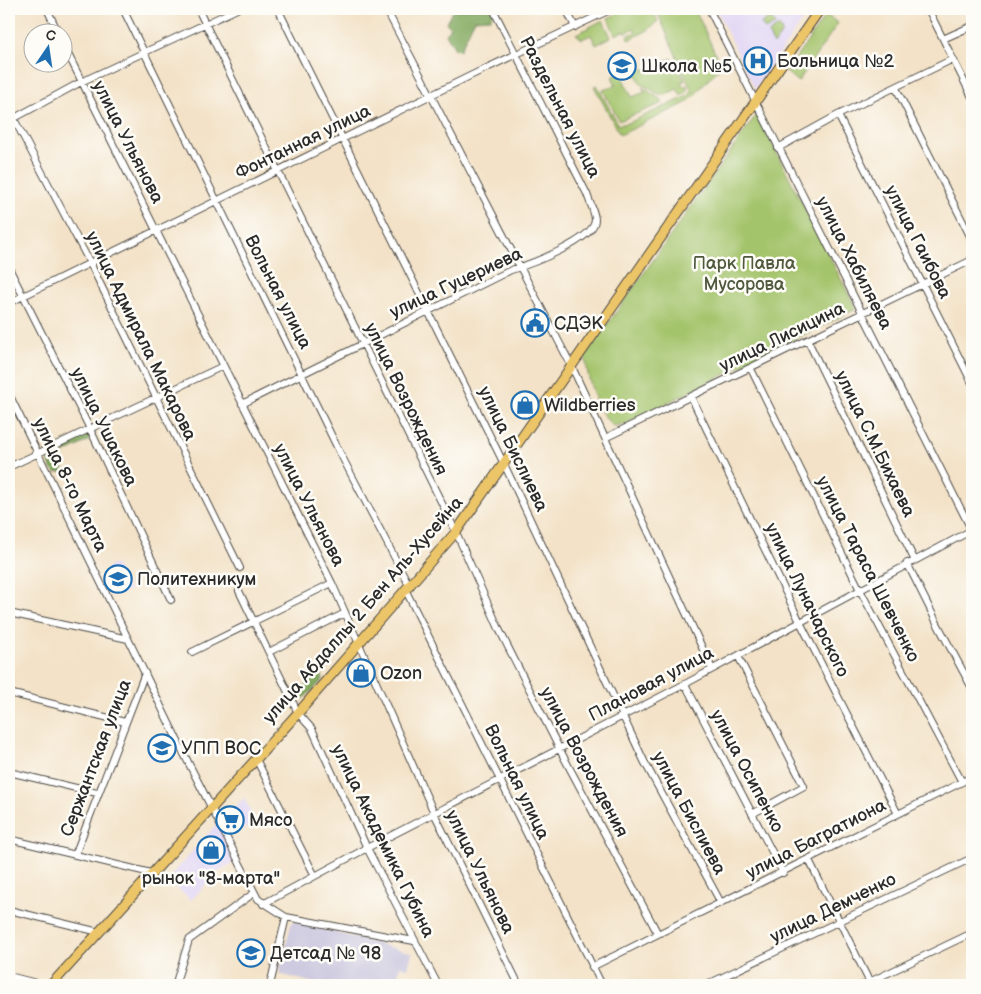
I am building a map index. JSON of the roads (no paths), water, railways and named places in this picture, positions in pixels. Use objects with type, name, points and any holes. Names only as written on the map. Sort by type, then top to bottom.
[{"type":"main road","name":"улица Абдаллы 2 Бен Аль-Хусейна","points":[[51,985],[298,713],[456,532],[572,367],[670,221],[820,9]]},
{"type":"street","points":[[47,9],[53,22]]},
{"type":"street","name":"Вольная улица","points":[[123,9],[602,985]]},
{"type":"street","name":"улица Возрождения","points":[[198,9],[456,532],[500,631],[560,750],[658,934]]},
{"type":"street","points":[[11,120],[81,82],[237,9]]},
{"type":"street","name":"улица Бислиева","points":[[278,9],[504,464],[644,761],[720,903]]},
{"type":"street","points":[[386,9],[522,267],[572,367],[712,669]]},
{"type":"street","name":"Раздельная улица","points":[[493,9],[587,194],[595,220]]},
{"type":"street","points":[[566,9],[575,27]]},
{"type":"street","name":"Фонтанная улица","points":[[9,303],[341,139],[612,9]]},
{"type":"street","name":"улица Хабиляева","points":[[708,9],[972,530]]},
{"type":"street","points":[[928,9],[972,97]]},
{"type":"street","points":[[943,39],[972,26]]},
{"type":"street","points":[[778,148],[838,115],[953,59]]},
{"type":"street","name":"улица Ульянова","points":[[72,63],[332,583],[434,813],[519,985]]},
{"type":"street","points":[[896,88],[972,240]]},
{"type":"street","name":"улица Гаибова","points":[[838,115],[972,383]]},
{"type":"street","name":"улица Адмирала Макарова","points":[[11,120],[90,263],[155,399],[240,568]]},
{"type":"street","name":"улица Гуцериева","points":[[242,404],[510,270],[522,267],[572,244],[586,234],[595,220]]},
{"type":"street","name":"улица Лисицина","points":[[605,438],[972,260]]},
{"type":"street","name":"улица Ушакова","points":[[9,268],[90,429],[171,600]]},
{"type":"street","name":"улица С.М.Бихаева","points":[[808,341],[914,559]]},
{"type":"street","points":[[9,467],[223,366]]},
{"type":"street","name":"улица Тараса Шевченко","points":[[751,368],[860,590],[962,782]]},
{"type":"street","name":"улица 8-го Марта","points":[[9,394],[211,808],[254,892],[263,904],[286,917],[414,941]]},
{"type":"street","name":"улица Луначарского","points":[[691,397],[800,622],[898,814]]},
{"type":"street","name":"Плановая улица","points":[[263,904],[434,813],[560,750],[738,656],[914,559],[972,530]]},
{"type":"street","points":[[907,563],[972,688]]},
{"type":"street","points":[[192,652],[332,583]]},
{"type":"street","points":[[239,591],[298,713]]},
{"type":"street","points":[[9,612],[128,639]]},
{"type":"street","points":[[269,652],[345,613]]},
{"type":"street","points":[[738,656],[804,786],[752,814]]},
{"type":"street","name":"Сержантская улица","points":[[75,855],[145,673]]},
{"type":"street","name":"улица Осипенко","points":[[685,684],[783,873]]},
{"type":"street","points":[[9,693],[125,722]]},
{"type":"street","name":"улица Академика Губина","points":[[298,713],[312,729],[367,848],[438,985]]},
{"type":"street","points":[[256,759],[314,876]]},
{"type":"street","points":[[9,772],[97,794]]},
{"type":"street","name":"улица Багратиона","points":[[592,967],[972,777]]},
{"type":"street","points":[[9,839],[151,873]]},
{"type":"street","name":"улица Демченко","points":[[706,985],[972,858]]},
{"type":"street","points":[[809,860],[868,984],[972,933]]},
{"type":"street","points":[[178,985],[176,979],[185,947],[189,940],[254,892]]},
{"type":"street","points":[[9,910],[99,932]]},
{"type":"street","points":[[270,985],[286,917]]},
{"type":"street","points":[[9,976],[44,985]]},
{"type":"place","name":"Больница №2","points":[[758,61]]},
{"type":"place","name":"Школа №5","points":[[622,66]]},
{"type":"place","name":"СДЭК","points":[[535,323]]},
{"type":"place","name":"Wildberries","points":[[525,405]]},
{"type":"place","name":"Политехникум","points":[[118,579]]},
{"type":"place","name":"Ozon","points":[[361,673]]},
{"type":"place","name":"УПП ВОС","points":[[162,748]]},
{"type":"place","name":"Мясо","points":[[230,820]]},
{"type":"place","name":"рынок \"8-марта\"","points":[[211,850]]},
{"type":"place","name":"Детсад № 98","points":[[251,953]]},
{"type":"park label","name":"Парк Павла Мусорова","points":[[744,273]]}]
